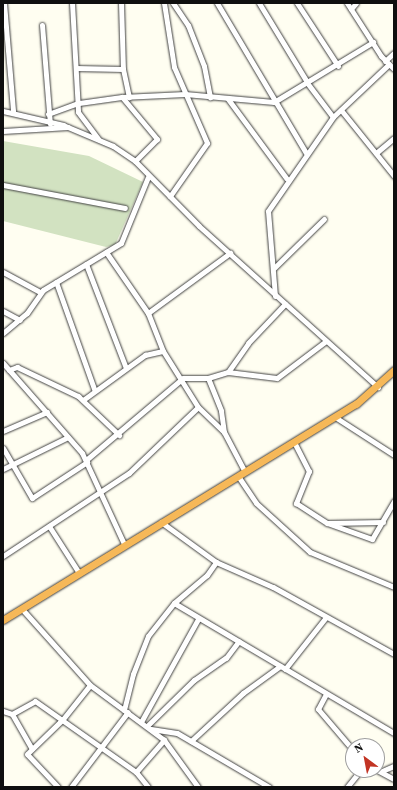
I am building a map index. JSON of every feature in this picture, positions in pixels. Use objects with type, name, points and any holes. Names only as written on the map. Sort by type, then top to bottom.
[{"type":"highway","points":[[3,620],[124,544],[335,416],[378,387],[394,370]]},
{"type":"street","points":[[4,3],[13,111]]},
{"type":"street","points":[[72,3],[80,116],[98,140]]},
{"type":"street","points":[[121,3],[123,69],[129,97]]},
{"type":"street","points":[[164,3],[168,49],[207,147],[170,196]]},
{"type":"street","points":[[173,3],[188,25],[204,66],[210,97]]},
{"type":"street","points":[[217,3],[274,102],[306,153]]},
{"type":"street","points":[[259,3],[308,83],[333,116]]},
{"type":"street","points":[[297,3],[338,66]]},
{"type":"street","points":[[347,3],[387,63],[394,69]]},
{"type":"street","points":[[351,9],[356,3]]},
{"type":"street","points":[[42,25],[50,124]]},
{"type":"street","points":[[48,114],[79,103],[122,97],[185,94],[274,102],[338,66],[373,42]]},
{"type":"street","points":[[275,296],[274,268],[266,216],[287,179],[333,116],[387,63],[394,53]]},
{"type":"street","points":[[76,68],[123,69]]},
{"type":"street","points":[[122,97],[157,139],[135,161]]},
{"type":"street","points":[[228,99],[287,179]]},
{"type":"street","points":[[340,110],[394,176]]},
{"type":"street","points":[[3,111],[13,111],[50,124],[68,127],[98,140],[135,161],[148,177],[275,296],[378,387]]},
{"type":"street","points":[[3,131],[68,127]]},
{"type":"street","points":[[376,153],[394,138]]},
{"type":"street","points":[[3,333],[20,320],[40,292],[106,252],[126,237],[148,177]]},
{"type":"street","points":[[3,184],[124,208]]},
{"type":"street","points":[[274,268],[324,219]]},
{"type":"street","points":[[106,252],[148,313],[163,351],[183,378],[198,407],[224,432],[245,472]]},
{"type":"street","points":[[148,313],[230,253]]},
{"type":"street","points":[[86,264],[126,368]]},
{"type":"street","points":[[3,272],[40,292]]},
{"type":"street","points":[[56,282],[94,389]]},
{"type":"street","points":[[228,372],[248,343],[285,304]]},
{"type":"street","points":[[3,311],[20,320]]},
{"type":"street","points":[[3,448],[32,498],[86,461],[183,378],[208,378],[228,372],[277,378],[326,341]]},
{"type":"street","points":[[83,400],[94,389],[152,352],[163,351]]},
{"type":"street","points":[[3,363],[47,412],[86,461],[102,491],[124,544]]},
{"type":"street","points":[[9,370],[17,367],[83,400],[118,435]]},
{"type":"street","points":[[208,378],[221,412],[224,432]]},
{"type":"street","points":[[3,556],[133,470],[198,407]]},
{"type":"street","points":[[3,431],[47,412]]},
{"type":"street","points":[[335,416],[394,455]]},
{"type":"street","points":[[3,469],[14,465],[68,437]]},
{"type":"street","points":[[294,442],[309,471],[296,503],[327,523],[372,539],[394,501]]},
{"type":"street","points":[[238,476],[256,503],[310,552],[394,587]]},
{"type":"street","points":[[162,522],[216,562],[273,587],[394,654]]},
{"type":"street","points":[[327,523],[383,522]]},
{"type":"street","points":[[48,526],[79,573]]},
{"type":"street","points":[[71,787],[102,748],[126,711],[144,644],[174,603],[207,575],[216,562]]},
{"type":"street","points":[[174,603],[198,619],[239,641],[394,733]]},
{"type":"street","points":[[22,609],[90,685],[149,727],[164,740],[198,787]]},
{"type":"street","points":[[191,741],[242,693],[282,667],[326,617]]},
{"type":"street","points":[[141,722],[198,619]]},
{"type":"street","points":[[149,727],[194,680],[226,658],[239,641]]},
{"type":"street","points":[[58,787],[28,757],[32,749],[64,719],[90,685]]},
{"type":"street","points":[[326,694],[318,709],[345,741]]},
{"type":"street","points":[[12,714],[33,700],[64,719],[136,772],[148,787]]},
{"type":"street","points":[[3,711],[12,714],[32,749]]},
{"type":"street","points":[[149,727],[164,728],[191,741],[269,787]]},
{"type":"street","points":[[136,772],[164,740]]},
{"type":"street","points":[[385,773],[394,778]]},
{"type":"street","points":[[347,787],[354,778]]},
{"type":"green space","points":[[3,141],[89,156],[143,182],[115,245],[106,247],[3,221]]}]
